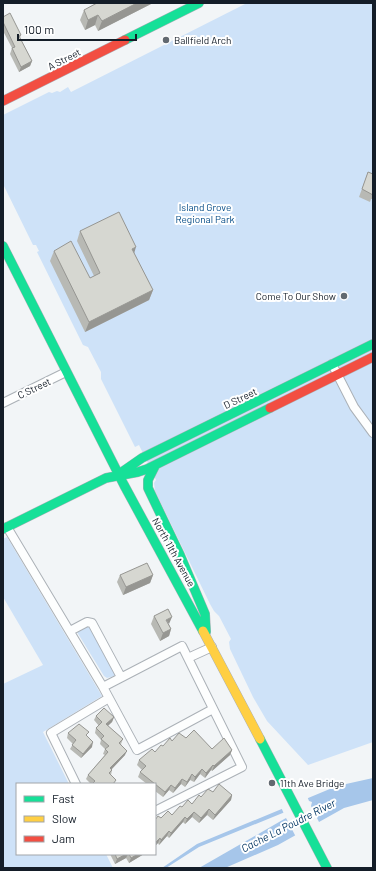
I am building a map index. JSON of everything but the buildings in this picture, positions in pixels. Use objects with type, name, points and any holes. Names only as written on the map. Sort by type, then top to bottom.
[{"type":"street","name":"A Street","points":[[3,101],[199,3]]},
{"type":"street","name":"North 11th Avenue","points":[[4,249],[118,475],[188,601],[327,868]]},
{"type":"street","name":"D Street","points":[[118,475],[142,458],[373,344]]},
{"type":"street","name":"D Street","points":[[5,528],[106,478],[140,472],[155,466],[338,377],[373,357]]},
{"type":"street","points":[[332,364],[354,407],[373,434]]},
{"type":"street","name":"C Street","points":[[3,403],[66,372]]},
{"type":"street","points":[[155,466],[148,480],[148,488],[180,555],[205,614],[206,636]]},
{"type":"street","points":[[5,528],[70,631],[103,687],[137,750],[213,709]]},
{"type":"street","points":[[70,631],[87,622],[92,623],[122,677]]},
{"type":"street","points":[[103,687],[182,646],[242,767],[156,810]]},
{"type":"street","points":[[188,658],[212,647]]},
{"type":"street","points":[[76,783],[51,733],[109,698]]},
{"type":"green space","name":"Island Grove Regional Park","points":[[247,3],[373,3],[373,742],[308,765],[267,721],[253,697],[230,649],[229,642],[231,639],[219,616],[210,604],[155,491],[154,483],[156,480],[139,445],[135,447],[101,379],[101,372],[88,347],[83,345],[37,252],[39,251],[36,245],[33,245],[3,184],[3,115],[49,92],[60,92],[68,87],[71,92]]},
{"type":"green space","points":[[7,537],[102,696],[43,732],[68,783],[16,783],[16,855],[106,855],[113,868],[3,868],[3,684],[43,665],[3,597],[3,539]]},
{"type":"green space","points":[[89,626],[116,672],[114,676],[107,678],[104,676],[77,632]]},
{"type":"water","name":"Cache La Poudre River","points":[[373,778],[373,800],[344,808],[278,845],[225,868],[199,868],[286,818],[290,810],[199,847],[166,868],[162,868],[197,844],[337,786]]},
{"type":"pier","points":[[307,796],[309,801],[312,802],[311,806],[320,824],[296,837],[286,818],[283,817],[286,813],[284,814],[281,807]]},
{"type":"traffic: fast","points":[[125,40],[199,3]]},
{"type":"traffic: fast","points":[[3,246],[124,485],[203,631]]},
{"type":"traffic: fast","points":[[119,474],[142,458],[373,344]]},
{"type":"traffic: fast","points":[[3,529],[106,478],[147,469],[270,408]]},
{"type":"traffic: fast","points":[[155,466],[148,480],[148,488],[180,555],[205,614],[206,632]]},
{"type":"traffic: fast","points":[[260,739],[327,868]]},
{"type":"traffic: slow","points":[[203,631],[260,739]]},
{"type":"traffic: jam","points":[[3,101],[125,40]]},
{"type":"traffic: jam","points":[[270,408],[373,357]]},
{"type":"place","name":"Ballfield Arch","points":[[166,40]]},
{"type":"place","name":"Come To Our Show","points":[[344,296]]},
{"type":"place","name":"11th Ave Bridge","points":[[272,783]]}]
